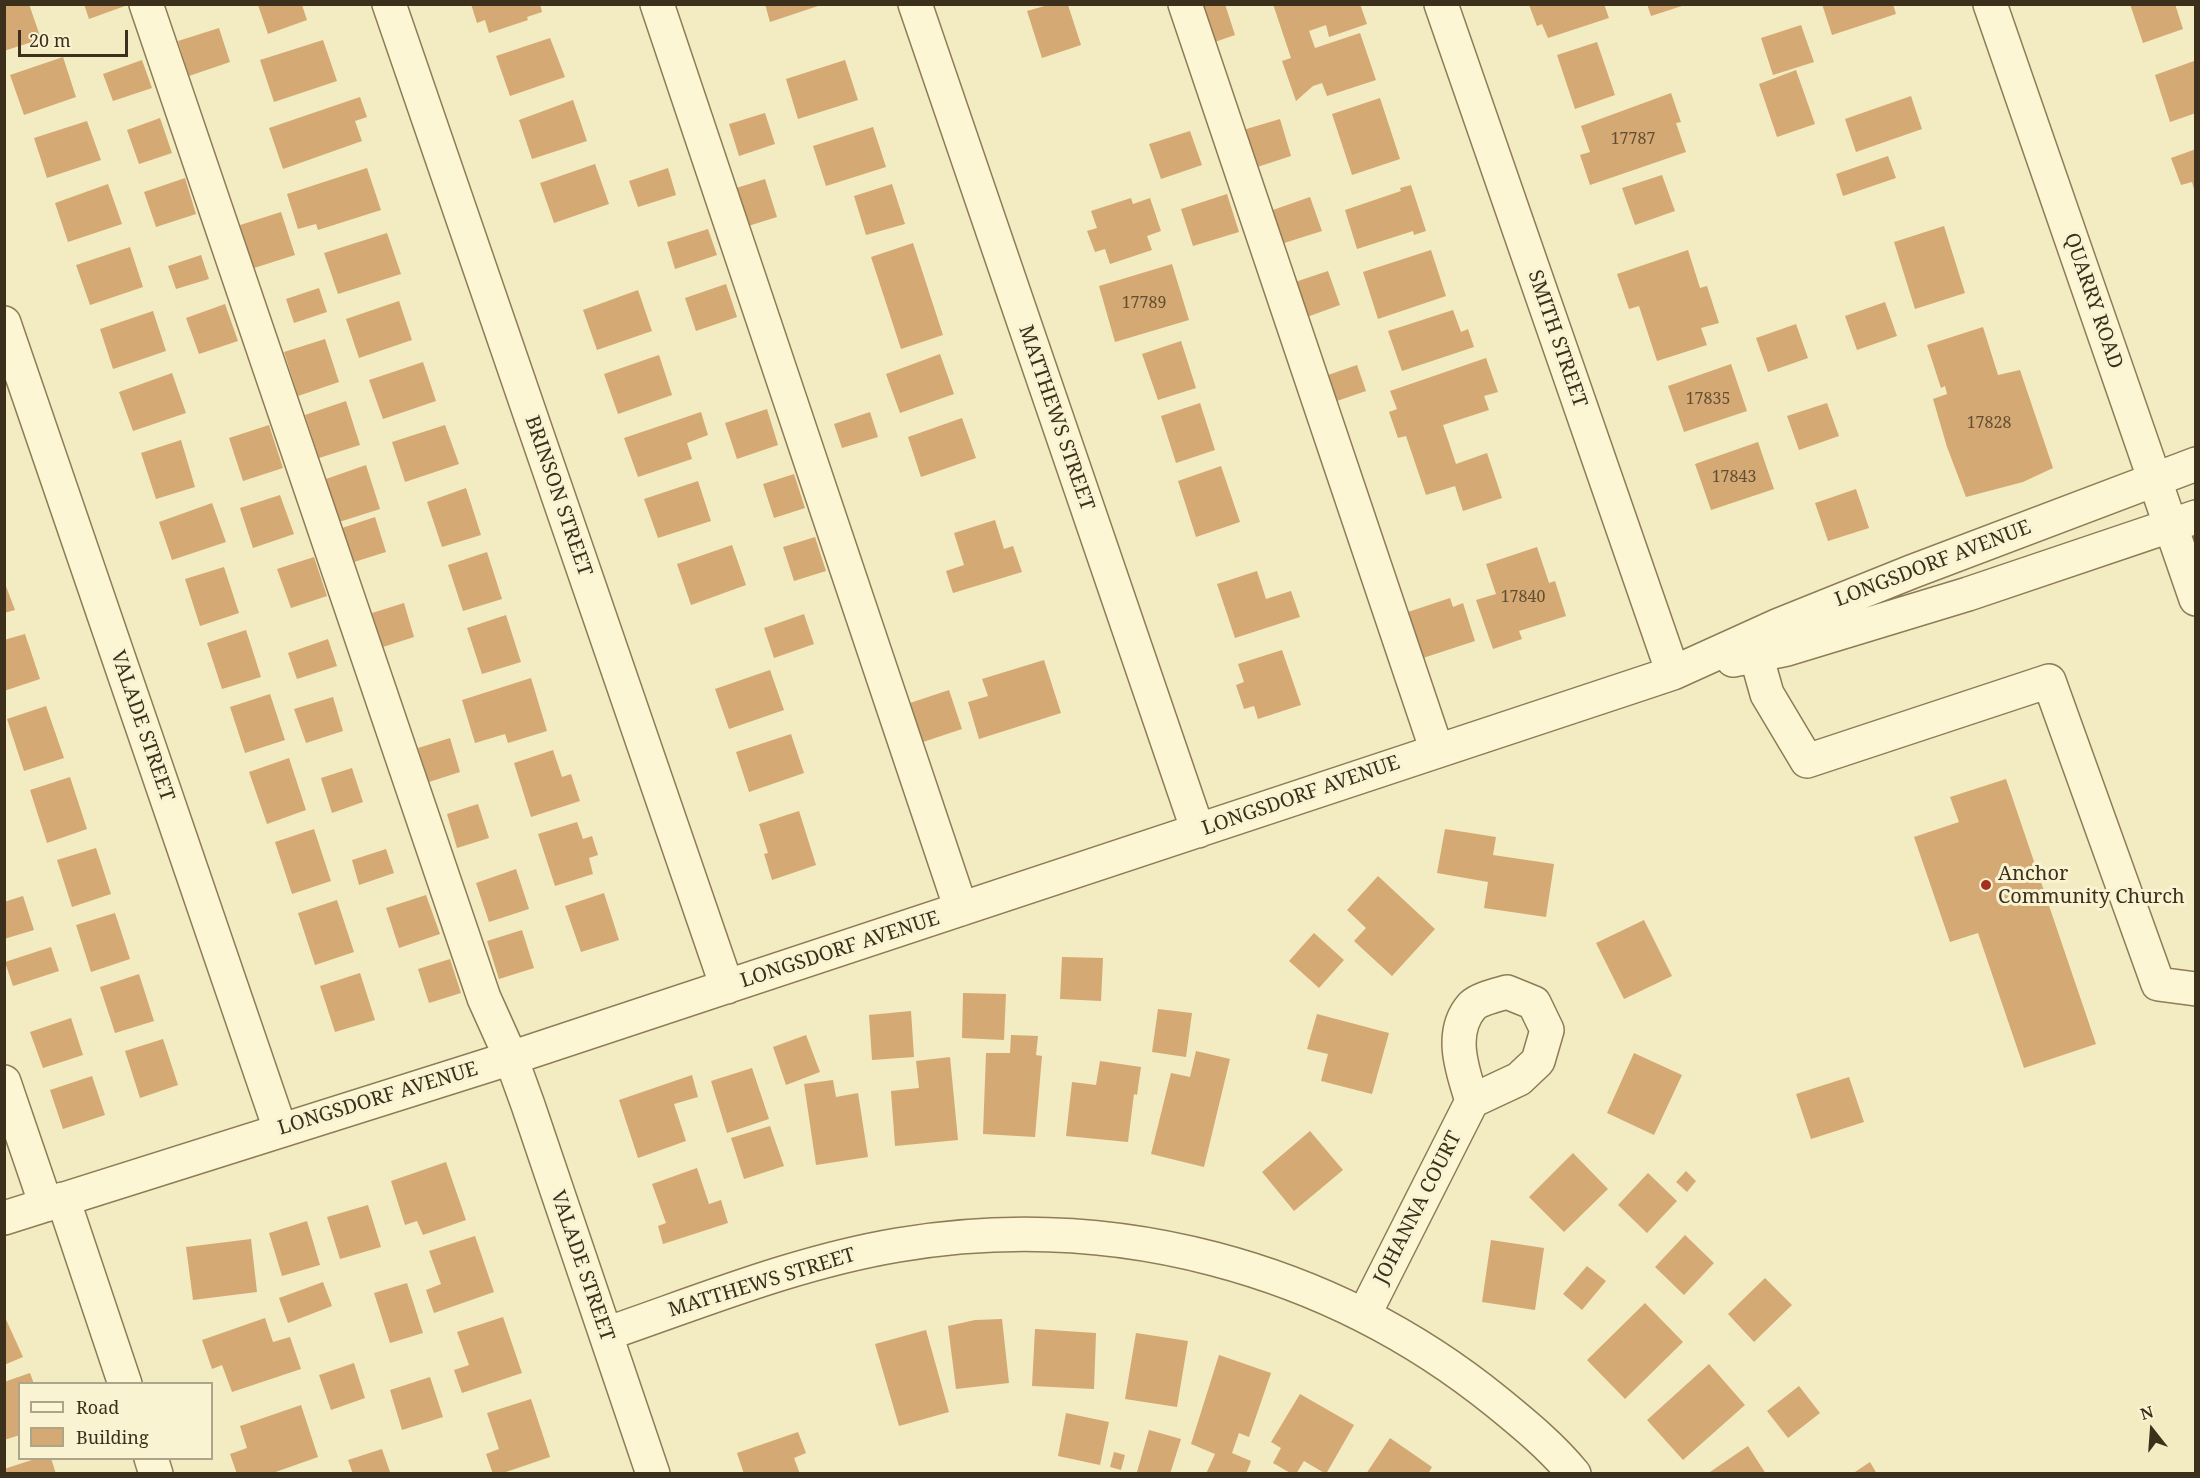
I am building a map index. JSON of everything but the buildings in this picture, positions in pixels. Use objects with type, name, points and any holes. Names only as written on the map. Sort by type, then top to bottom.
[{"type":"street","name":"VALADE STREET","points":[[146,4],[480,986],[511,1058],[652,1473]]},
{"type":"street","name":"BRINSON STREET","points":[[389,4],[727,987]]},
{"type":"street","points":[[657,4],[961,909]]},
{"type":"street","name":"MATTHEWS STREET","points":[[915,4],[1198,831]]},
{"type":"street","points":[[1185,4],[1437,751]]},
{"type":"street","name":"SMITH STREET","points":[[1441,4],[1672,673]]},
{"type":"street","name":"QUARRY ROAD","points":[[1990,4],[2155,480],[2183,521],[2196,599]]},
{"type":"street","name":"VALADE STREET","points":[[4,323],[280,1130]]},
{"type":"street","name":"LONGSDORF AVENUE","points":[[4,1218],[511,1058],[1672,673],[1779,625],[1911,572],[2196,464]]},
{"type":"street","name":"LONGSDORF AVENUE","points":[[1672,673],[1787,649],[1968,594],[2183,521]]},
{"type":"street","points":[[1756,656],[1767,694],[1807,761],[2049,681],[2158,984],[2196,989]]},
{"type":"street","points":[[4,1082],[55,1202],[125,1382]]},
{"type":"street","name":"JOHANNA COURT","points":[[1364,1315],[1472,1101]]},
{"type":"street","name":"MATTHEWS STREET","points":[[606,1334],[770,1276],[835,1257],[900,1244],[1001,1234],[1060,1234],[1116,1239],[1178,1250],[1277,1277],[1364,1315],[1465,1376],[1522,1423],[1574,1473]]},
{"type":"place","name":"Anchor Community Church","points":[[1986,885]]}]
